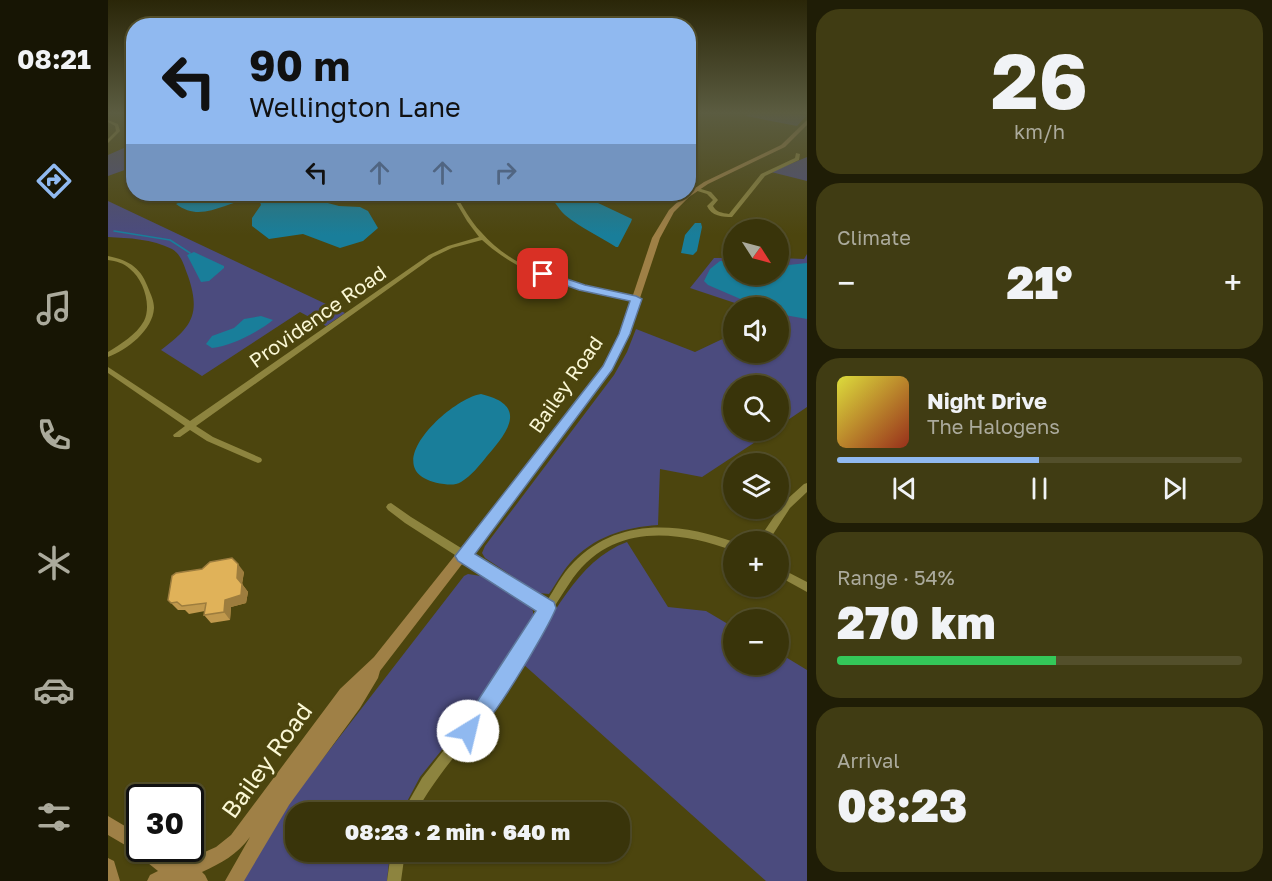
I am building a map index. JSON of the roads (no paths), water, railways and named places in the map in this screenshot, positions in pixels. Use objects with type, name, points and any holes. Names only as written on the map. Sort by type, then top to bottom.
[{"type":"main road","name":"Bailey Road","points":[[696,186],[769,153]]},
{"type":"main road","name":"Bailey Road","points":[[156,881],[222,853],[237,841],[345,694],[379,662],[464,556],[608,367],[624,334],[663,224],[680,201]]},
{"type":"main road","name":"Bailey Road","points":[[234,881],[283,799],[355,703],[379,662]]},
{"type":"main road","points":[[108,825],[126,836]]},
{"type":"main road","points":[[163,862],[179,873],[191,874],[199,881]]},
{"type":"main road","points":[[108,867],[111,881]]},
{"type":"street","points":[[696,190],[715,197],[710,208],[724,216],[733,214],[764,174],[796,159],[798,154]]},
{"type":"street","points":[[457,201],[471,224],[483,238],[508,257],[543,274],[590,290],[636,299]]},
{"type":"street","name":"Providence Road","points":[[177,435],[431,256],[450,246],[483,238]]},
{"type":"street","points":[[108,258],[122,261],[135,268],[140,274],[151,304],[147,319],[140,330],[127,343],[108,355]]},
{"type":"street","points":[[108,369],[223,446],[258,460]]},
{"type":"street","points":[[769,531],[787,505],[807,487]]},
{"type":"street","points":[[391,507],[404,518],[548,608]]},
{"type":"street","points":[[416,802],[429,778],[493,696],[580,562],[596,549],[630,534],[657,530],[684,532],[723,543]]},
{"type":"street","points":[[789,577],[807,587]]},
{"type":"street","points":[[394,881],[397,862]]},
{"type":"water","points":[[182,201],[240,201],[209,211],[198,212],[187,210],[176,204]]},
{"type":"water","points":[[255,201],[320,201],[339,206],[360,207],[368,211],[378,228],[363,241],[340,248],[303,234],[269,239],[252,226],[252,218],[261,205],[260,202]]},
{"type":"water","points":[[553,201],[594,201],[632,219],[616,247],[571,220]]},
{"type":"water","points":[[695,223],[701,223],[702,227],[697,251],[693,255],[681,253],[685,235]]},
{"type":"water","points":[[194,252],[224,268],[209,281],[201,282],[187,255]]},
{"type":"water","points":[[723,261],[723,285],[789,285],[789,265],[807,263],[807,319],[789,316],[789,297],[736,297],[708,285],[704,281],[710,269]]},
{"type":"water","points":[[261,316],[273,320],[252,334],[228,344],[212,348],[206,344],[212,336],[234,328],[244,319]]},
{"type":"water","points":[[481,394],[496,399],[505,405],[509,412],[510,420],[502,437],[475,470],[459,483],[444,484],[423,477],[414,466],[415,452],[423,437],[451,409]]},
{"type":"waterway","points":[[114,231],[170,240],[190,253]]}]
